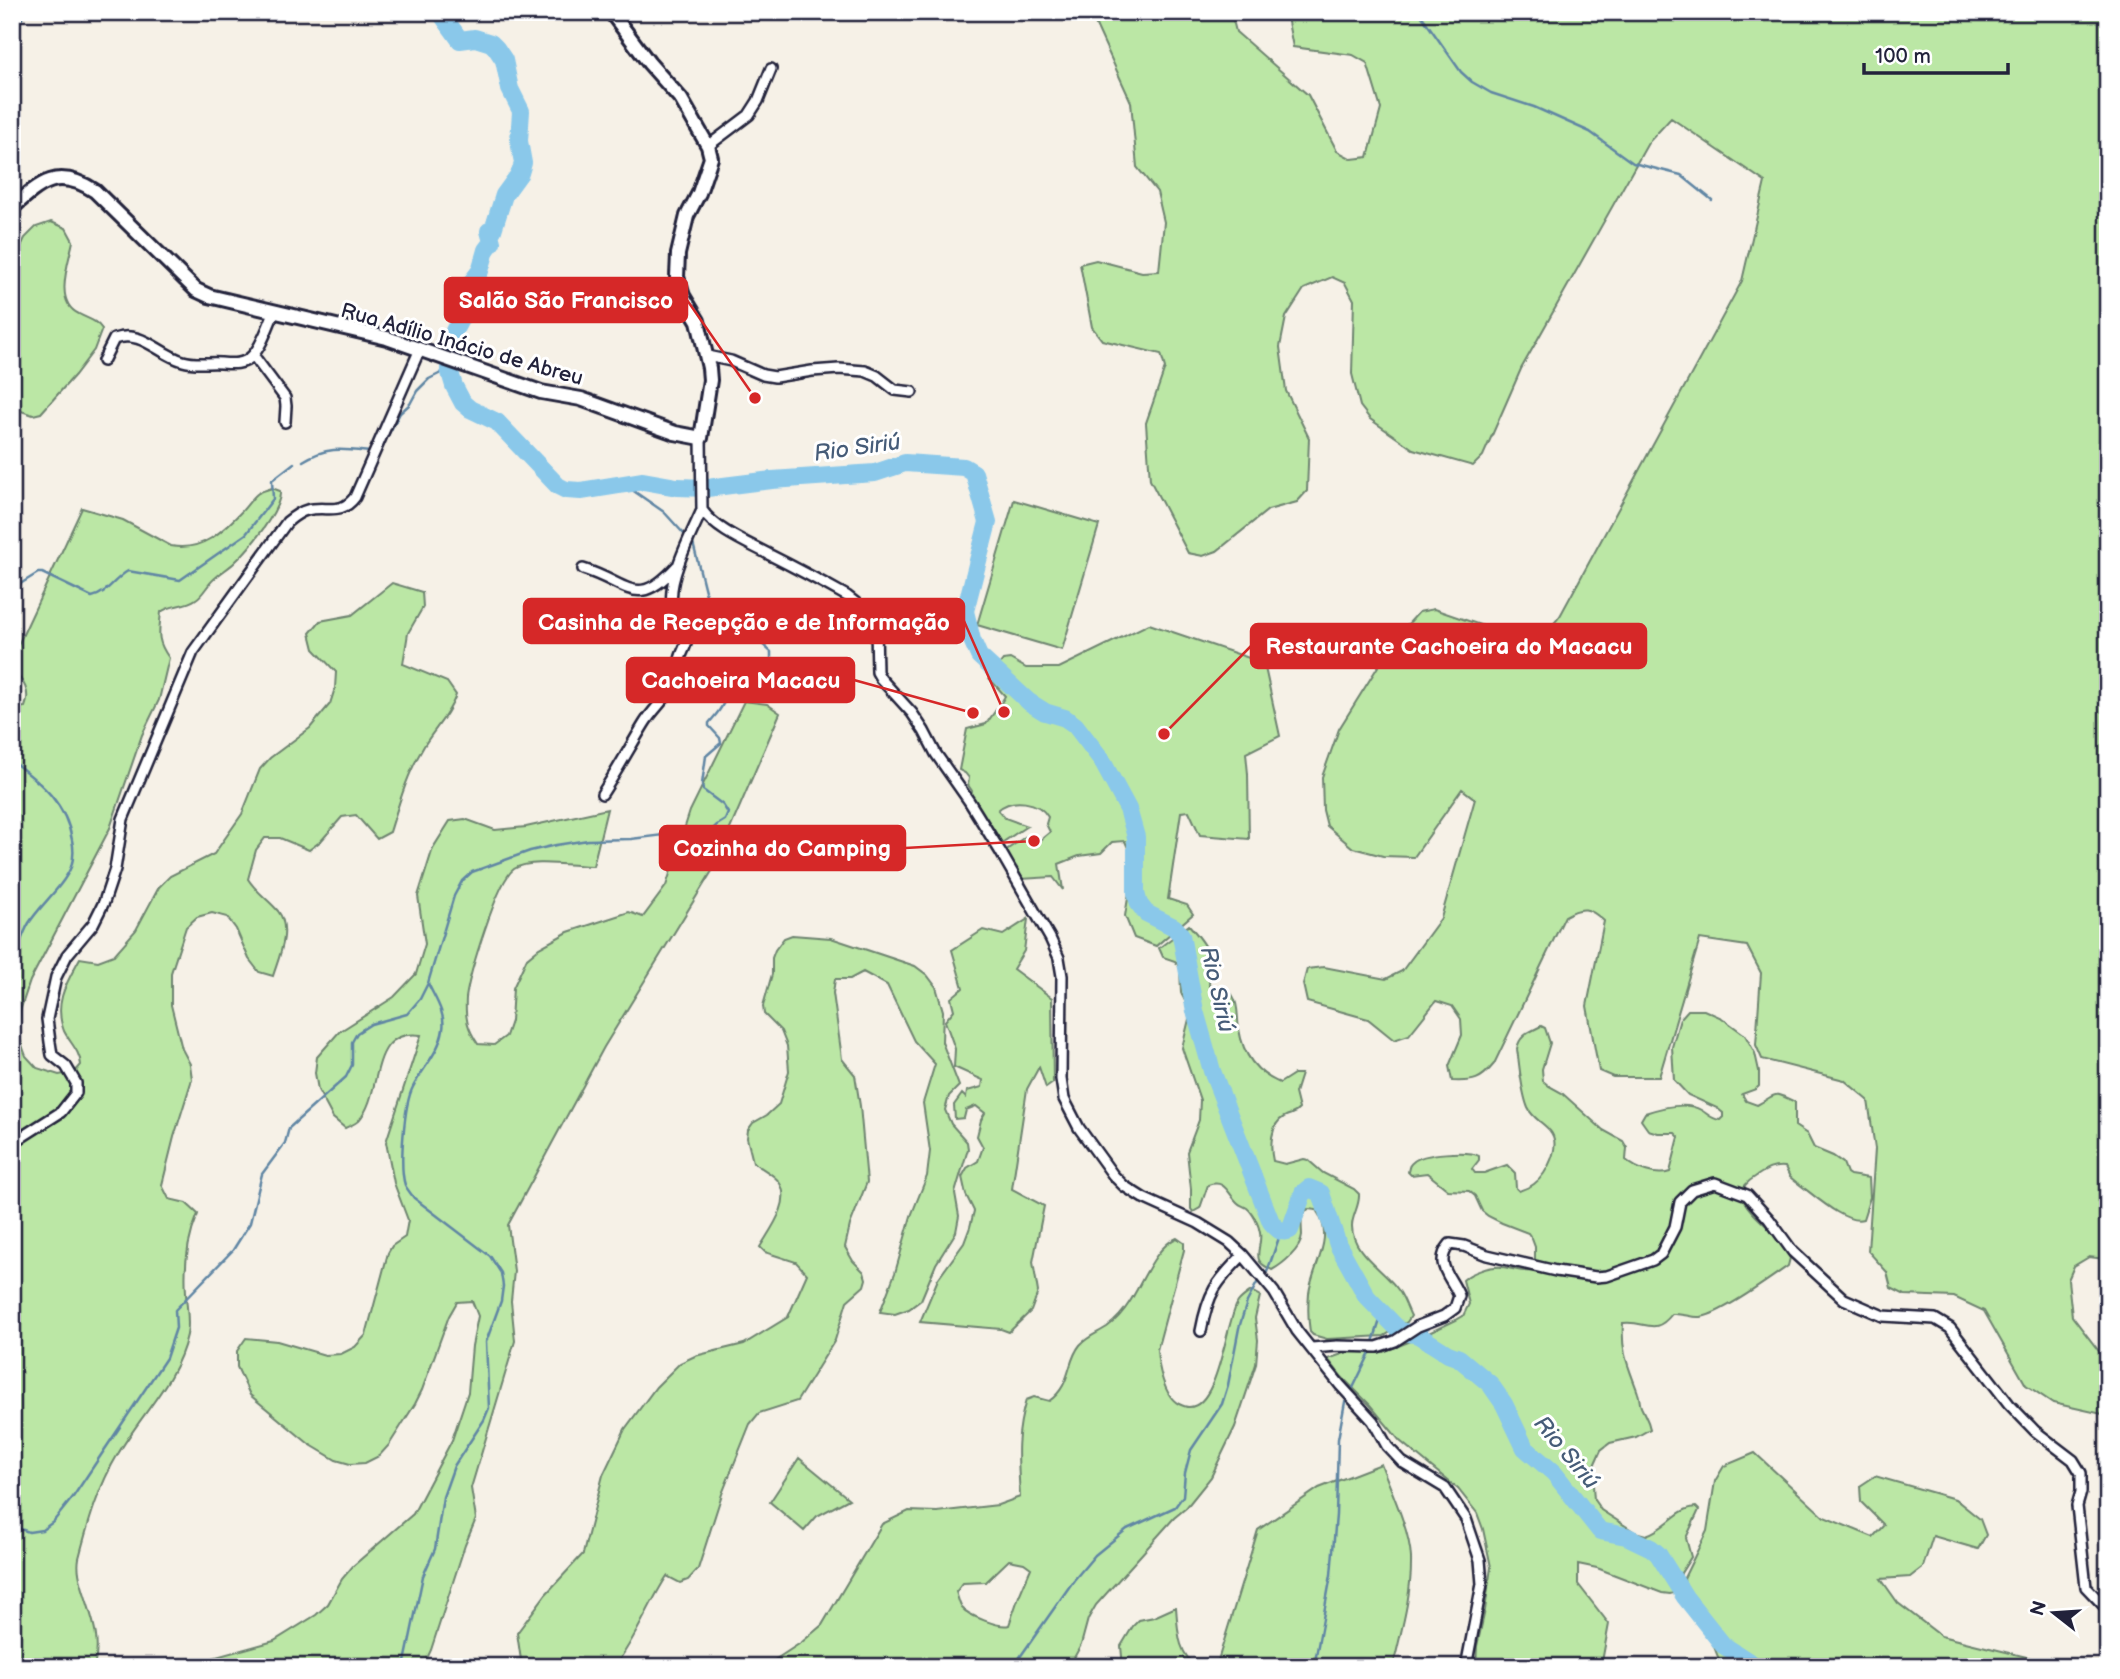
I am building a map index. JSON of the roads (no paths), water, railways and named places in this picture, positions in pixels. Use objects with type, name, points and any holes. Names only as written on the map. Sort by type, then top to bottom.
[{"type":"street","points":[[602,793],[644,724],[675,683],[689,632],[672,600],[678,565],[702,510],[701,439],[710,380],[698,321],[683,296],[677,277],[678,254],[687,216],[699,193],[711,158],[708,146],[681,99],[649,63],[611,12]]},
{"type":"street","points":[[708,146],[749,115],[771,69]]},
{"type":"street","name":"Rua Adílio Inácio de Abreu","points":[[12,208],[42,183],[62,179],[83,184],[95,191],[196,290],[209,296],[387,338],[541,393],[581,400],[675,433],[701,439]]},
{"type":"street","points":[[103,361],[114,339],[126,335],[141,339],[193,364],[240,363],[253,355],[274,313]]},
{"type":"street","points":[[12,1140],[17,1140],[61,1112],[76,1093],[76,1083],[66,1066],[52,1055],[47,1019],[56,977],[67,955],[93,924],[104,902],[115,869],[123,819],[193,652],[287,522],[306,510],[341,508],[349,505],[355,497],[420,349]]},
{"type":"street","points":[[253,355],[285,398],[285,422]]},
{"type":"street","points":[[707,356],[731,361],[763,375],[775,377],[839,369],[864,371],[877,376],[895,390],[912,391]]},
{"type":"street","points":[[702,510],[706,517],[718,526],[847,596],[870,618],[876,629],[877,671],[881,680],[924,730],[936,754],[1000,851],[1059,958],[1062,976],[1063,1099],[1072,1118],[1113,1175],[1143,1198],[1198,1223],[1229,1242],[1243,1255],[1274,1292],[1297,1331],[1373,1421],[1387,1446],[1402,1461],[1445,1488],[1466,1520],[1480,1560],[1482,1584],[1466,1667]]},
{"type":"street","points":[[583,569],[639,592],[662,582],[678,565]]},
{"type":"street","points":[[1312,1349],[1337,1346],[1377,1347],[1405,1336],[1426,1321],[1455,1308],[1459,1296],[1441,1260],[1443,1252],[1450,1244],[1556,1271],[1596,1278],[1607,1276],[1653,1260],[1661,1254],[1675,1227],[1680,1202],[1692,1190],[1715,1183],[1732,1188],[1747,1195],[1793,1252],[1844,1299],[1883,1316],[1935,1319],[1950,1328],[2009,1404],[2035,1431],[2073,1460],[2081,1473],[2081,1492],[2077,1506],[2086,1587],[2108,1610]]},
{"type":"street","points":[[1201,1331],[1212,1290],[1243,1255]]},
{"type":"waterway","points":[[12,39],[25,12]]},
{"type":"waterway","name":"Rio Siriú","points":[[440,12],[460,40],[475,38],[491,43],[496,48],[504,60],[510,89],[521,111],[519,141],[523,163],[520,173],[504,195],[493,230],[489,231],[492,242],[486,250],[480,271],[468,287],[467,306],[454,331],[449,369],[463,403],[497,422],[558,486],[566,490],[581,491],[643,481],[677,487],[707,488],[772,480],[875,473],[905,463],[964,467],[974,473],[988,522],[965,611],[972,640],[979,656],[1029,702],[1075,725],[1101,759],[1128,809],[1136,837],[1136,893],[1139,904],[1146,913],[1174,927],[1181,935],[1195,1011],[1212,1071],[1271,1222],[1277,1229],[1290,1230],[1303,1193],[1309,1188],[1321,1193],[1338,1245],[1367,1297],[1400,1331],[1418,1335],[1459,1358],[1490,1384],[1504,1404],[1525,1448],[1554,1473],[1600,1531],[1626,1536],[1658,1554],[1685,1597],[1723,1645],[1757,1667]]},
{"type":"waterway","points":[[1419,12],[1461,72],[1472,82],[1491,93],[1534,107],[1590,132],[1633,163],[1681,175],[1712,200]]},
{"type":"waterway","points":[[382,447],[400,413],[410,404],[417,391],[429,379],[449,369]]},
{"type":"waterway","points":[[303,461],[328,451],[370,452]]},
{"type":"waterway","points":[[12,589],[38,573],[92,597],[102,593],[128,571],[180,580],[246,534],[273,499],[272,480],[294,463]]},
{"type":"waterway","points":[[622,483],[664,512],[684,534]]},
{"type":"waterway","points":[[12,1526],[29,1532],[42,1530],[53,1522],[73,1497],[166,1358],[176,1328],[175,1310],[233,1250],[250,1223],[262,1174],[285,1143],[289,1128],[346,1077],[352,1065],[352,1042],[357,1033],[371,1024],[407,1014],[420,999],[428,983],[454,896],[462,881],[472,872],[530,851],[588,840],[631,839],[713,829],[725,820],[728,813],[723,805],[703,790],[702,784],[706,756],[721,743],[709,723],[720,709],[741,669],[752,661],[759,669],[766,668],[771,662],[771,652],[759,641],[721,622],[710,611],[693,543]]},
{"type":"waterway","points":[[12,761],[51,795],[64,815],[73,843],[71,867],[67,875],[29,923],[12,963]]},
{"type":"waterway","points":[[404,1667],[423,1576],[435,1549],[443,1497],[454,1466],[489,1408],[486,1342],[501,1301],[503,1286],[501,1273],[490,1256],[414,1198],[405,1185],[403,1151],[410,1095],[435,1052],[443,1029],[441,1011],[428,983]]},
{"type":"waterway","points":[[1267,1272],[1281,1232]]},
{"type":"waterway","points":[[1013,1667],[1074,1580],[1095,1555],[1127,1529],[1175,1507],[1183,1496],[1191,1450],[1222,1404],[1239,1328],[1247,1302],[1258,1281]]},
{"type":"waterway","points":[[1373,1342],[1382,1314]]},
{"type":"waterway","points":[[1352,1390],[1371,1351]]},
{"type":"waterway","points":[[1314,1667],[1331,1575],[1338,1439],[1345,1402]]},
{"type":"place","name":"Salão São Francisco","points":[[755,398]]},
{"type":"place","name":"Casinha de Recepção e de Informação","points":[[1004,712]]},
{"type":"place","name":"Cachoeira Macacu","points":[[973,713]]},
{"type":"place","name":"Restaurante Cachoeira do Macacu","points":[[1164,734]]},
{"type":"place","name":"Cozinha do Camping","points":[[1034,841]]}]
